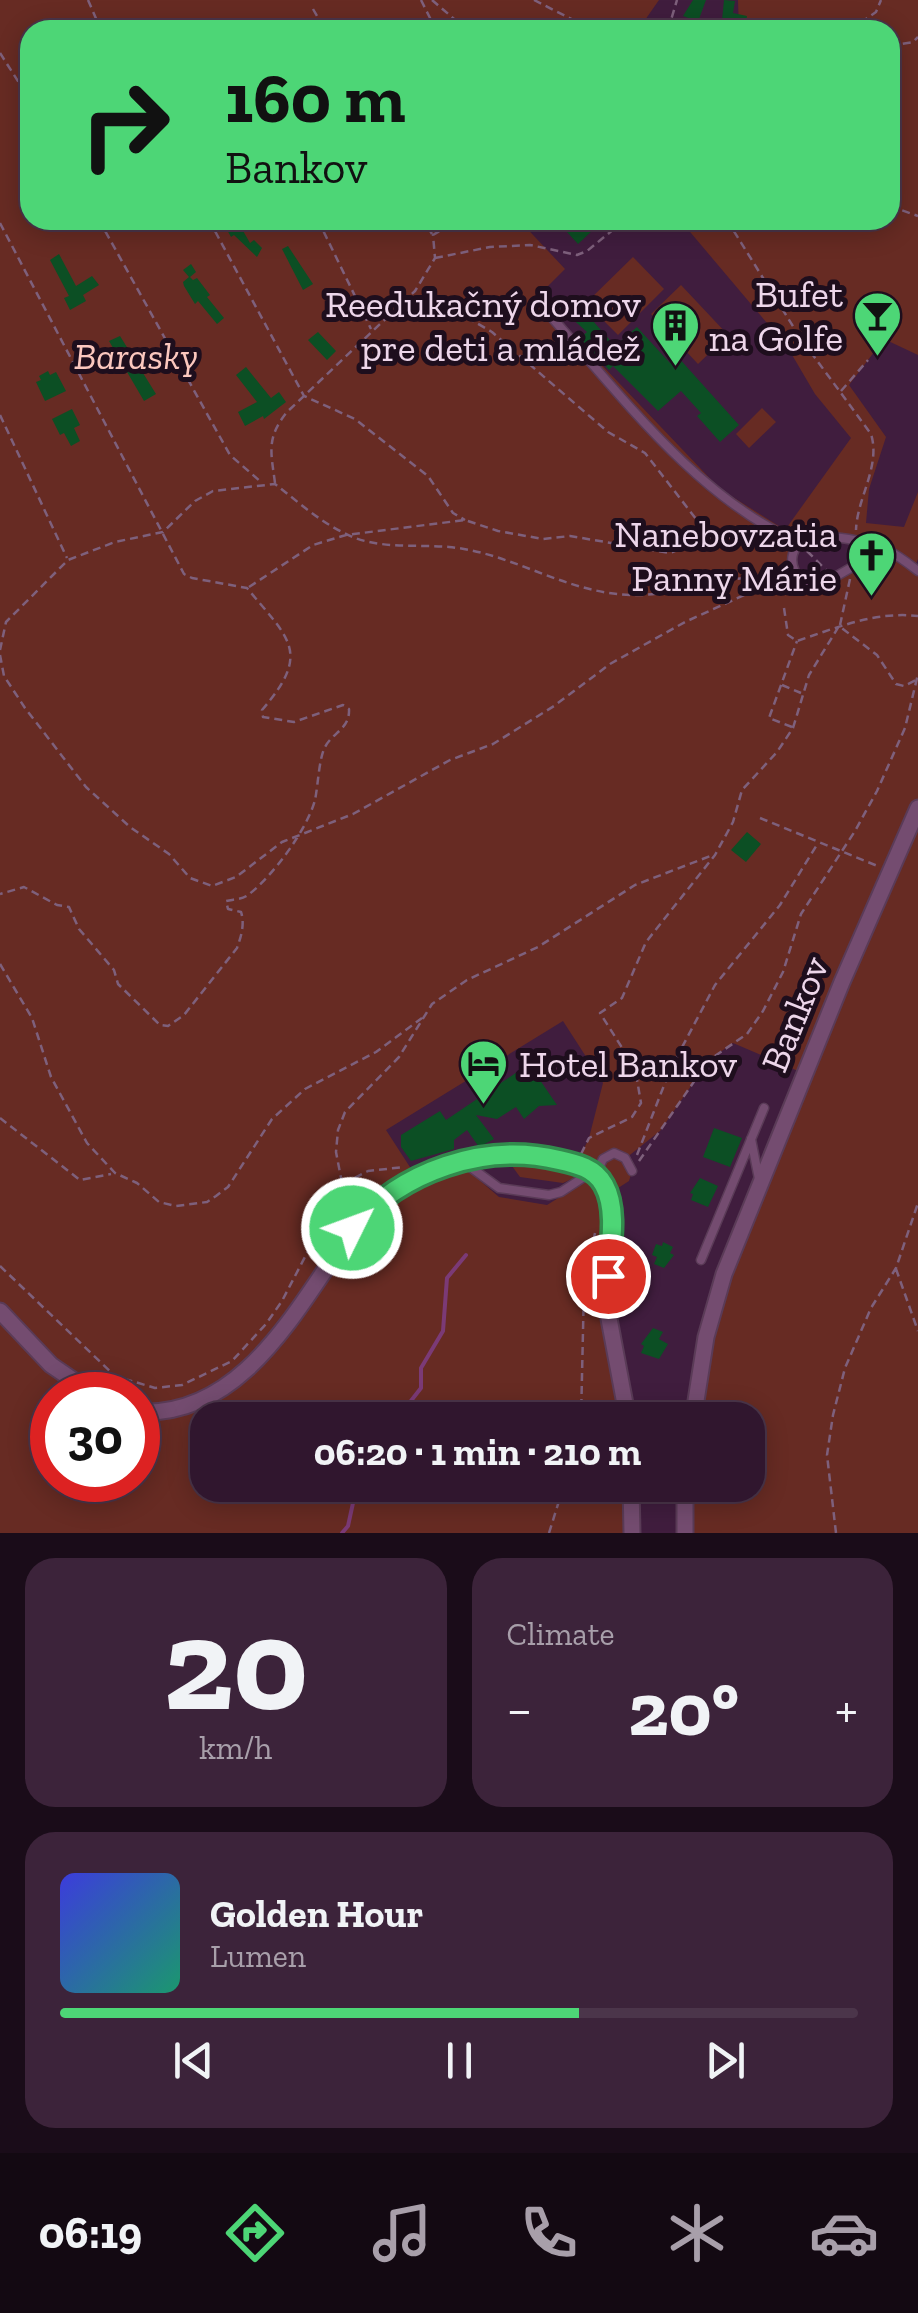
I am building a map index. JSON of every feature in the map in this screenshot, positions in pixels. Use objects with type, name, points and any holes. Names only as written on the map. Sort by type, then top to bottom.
[{"type":"street","name":"Bankov","points":[[697,1402],[706,1337],[724,1274],[918,808]]},
{"type":"street","points":[[160,1411],[198,1401],[244,1374],[293,1318],[352,1228],[375,1205],[417,1178],[462,1161],[516,1153],[577,1164],[596,1174],[607,1189],[612,1211],[607,1308],[625,1402]]},
{"type":"street","points":[[0,1312],[61,1372]]},
{"type":"street","points":[[631,1502],[632,1533]]},
{"type":"street","points":[[685,1502],[685,1533]]},
{"type":"lane","points":[[547,312],[648,425],[716,492],[799,543],[818,537],[859,541],[884,548],[918,571]]},
{"type":"lane","points":[[799,543],[792,557],[794,570],[802,582],[813,587],[836,579],[884,548]]},
{"type":"lane","points":[[702,1260],[764,1108]]},
{"type":"lane","points":[[751,1139],[760,1183]]},
{"type":"lane","points":[[462,1161],[499,1188],[548,1194],[561,1192],[596,1174],[603,1160],[614,1154],[631,1168]]},
{"type":"path","points":[[432,0],[455,20]]},
{"type":"path","points":[[534,0],[573,20]]},
{"type":"path","points":[[864,20],[876,12],[881,0]]},
{"type":"path","points":[[313,9],[319,20]]},
{"type":"path","points":[[0,53],[20,84]]},
{"type":"path","points":[[0,222],[184,574],[247,588],[292,648],[288,676],[262,710],[263,717],[294,722],[343,705],[350,716],[343,730],[323,751],[314,804],[300,834],[277,868],[267,873],[249,894],[226,901],[228,909],[241,912],[243,918],[236,948],[184,1015],[168,1026],[160,1025],[118,984],[114,970],[78,929],[69,907],[57,905],[24,887],[0,894]]},
{"type":"path","points":[[104,230],[230,455],[262,483]]},
{"type":"path","points":[[214,230],[304,396],[355,419],[428,476],[453,512],[465,520],[498,531],[543,538],[570,536],[670,553],[710,537]]},
{"type":"path","points":[[323,230],[372,330]]},
{"type":"path","points":[[275,484],[270,450],[273,429],[415,290],[435,258],[429,230]]},
{"type":"path","points":[[433,235],[441,230]]},
{"type":"path","points":[[435,258],[490,247],[530,245],[577,255],[588,251],[612,230]]},
{"type":"path","points":[[733,230],[799,336],[862,419],[875,448],[855,528],[859,541]]},
{"type":"path","points":[[394,313],[424,302],[451,308],[492,332],[608,432],[646,454],[710,537],[722,541],[736,534],[767,538],[782,535]]},
{"type":"path","points":[[840,393],[868,360]]},
{"type":"path","points":[[0,415],[68,560]]},
{"type":"path","points":[[275,484],[346,535],[411,548],[471,550],[587,591],[664,593],[752,575],[778,574],[610,664],[554,706],[493,744],[450,760],[353,814],[300,834],[222,884],[199,884],[169,854],[130,827],[86,787],[4,676],[0,653],[6,622],[68,560],[115,542],[164,532],[196,501],[214,491],[275,484]]},
{"type":"path","points":[[247,588],[313,545],[346,535],[465,520]]},
{"type":"path","points":[[799,543],[836,579]]},
{"type":"path","points":[[577,1164],[589,1138],[632,1117],[641,1103],[635,1068],[600,1013],[622,998],[646,942],[714,854],[733,822],[742,790],[793,728],[802,692],[840,626],[852,568]]},
{"type":"path","points":[[784,608],[788,635],[797,641]]},
{"type":"path","points":[[793,728],[770,718],[797,641],[887,616],[918,616]]},
{"type":"path","points":[[840,626],[877,655],[896,684],[906,685],[917,677]]},
{"type":"path","points":[[631,1168],[709,1060],[746,1034],[763,1011],[783,972],[801,914],[868,808],[905,728],[917,677]]},
{"type":"path","points":[[780,684],[802,692]]},
{"type":"path","points":[[760,818],[890,871]]},
{"type":"path","points":[[631,1168],[670,1070],[715,985],[780,906],[818,844]]},
{"type":"path","points":[[343,1184],[336,1152],[345,1112],[398,1056],[432,1004],[467,980],[538,947],[635,884],[714,854]]},
{"type":"path","points":[[0,964],[32,1018],[50,1076],[87,1143],[114,1173],[138,1183],[159,1202],[176,1206],[206,1202],[228,1187],[272,1119],[305,1088],[376,1052],[422,1018]]},
{"type":"path","points":[[0,1118],[80,1180],[114,1173]]},
{"type":"path","points":[[0,1266],[115,1376],[154,1388],[182,1385],[232,1361],[266,1324],[343,1184],[368,1171],[394,1168]]},
{"type":"path","points":[[836,1533],[827,1455],[833,1415],[845,1368],[870,1308],[896,1268],[918,1203]]},
{"type":"path","points":[[581,1402],[584,1287],[598,1218]]},
{"type":"path","points":[[896,1268],[918,1331]]},
{"type":"path","points":[[549,1533],[559,1502]]},
{"type":"green space","name":"Barasky","points":[[0,0],[659,0],[645,20],[20,20],[20,230],[528,230],[565,269],[537,297],[720,489],[785,530],[851,438],[815,394],[788,348],[688,230],[900,230],[900,20],[739,20],[738,0],[918,0],[918,355],[884,339],[849,385],[886,437],[869,489],[866,523],[904,527],[918,492],[918,559],[914,568],[918,571],[918,1533],[685,1533],[685,1502],[765,1502],[765,1402],[696,1402],[706,1337],[805,1074],[733,1043],[709,1060],[660,1131],[626,1158],[632,1171],[629,1181],[615,1190],[608,1189],[607,1308],[625,1402],[190,1402],[190,1502],[631,1502],[632,1533],[0,1533]],"holes":[[[824,537],[883,549],[813,587],[794,570],[799,543]],[[563,1021],[603,1083],[589,1138],[577,1163],[462,1161],[417,1178],[386,1130]],[[489,1165],[512,1166],[520,1177],[563,1183],[574,1178],[584,1182],[547,1205],[499,1197],[470,1172]]]},
{"type":"green space","points":[[633,257],[664,289],[618,335],[586,303]]},
{"type":"green space","points":[[681,285],[728,335],[698,364],[651,314]]},
{"type":"green space","points":[[762,408],[776,422],[749,448],[736,434]]},
{"type":"building","points":[[693,0],[706,0],[699,20],[683,16]]},
{"type":"building","points":[[724,0],[735,1],[733,13],[747,16],[746,20],[722,20]]},
{"type":"building","points":[[227,230],[243,230],[250,243],[254,240],[262,248],[257,257],[234,235],[231,237]]},
{"type":"building","points":[[565,230],[593,230],[578,244]]},
{"type":"building","points":[[288,246],[313,284],[303,290],[282,249]]},
{"type":"building","points":[[59,254],[76,286],[92,276],[99,285],[83,295],[86,301],[70,310],[64,298],[69,296],[50,260]]},
{"type":"building","points":[[191,264],[196,272],[190,277],[197,278],[224,318],[217,324],[198,301],[195,304],[184,286],[189,277],[183,270]]},
{"type":"building","name":"Reedukačný domov pre deti a mládež","points":[[571,296],[615,346],[637,327],[670,363],[677,356],[739,425],[720,442],[681,391],[658,411],[613,366],[609,370],[580,338],[587,332],[559,307]]},
{"type":"building","points":[[318,332],[336,351],[327,360],[308,340]]},
{"type":"building","points":[[120,336],[156,394],[144,401],[109,341]]},
{"type":"building","points":[[246,367],[271,398],[279,392],[286,402],[264,419],[263,416],[245,426],[238,412],[257,402],[236,375]]},
{"type":"building","points":[[48,371],[50,375],[56,372],[66,391],[45,401],[36,382]]},
{"type":"building","points":[[72,409],[80,425],[74,428],[80,441],[71,446],[52,419]]},
{"type":"building","points":[[747,832],[761,844],[746,862],[731,850]]},
{"type":"building","points":[[529,1064],[557,1105],[539,1106],[524,1119],[516,1107],[497,1119],[476,1115],[494,1139],[479,1147],[467,1130],[454,1140],[454,1149],[411,1161],[401,1147],[401,1135],[440,1111],[446,1120]]},
{"type":"building","points":[[714,1128],[742,1138],[730,1167],[703,1157]]},
{"type":"building","points":[[700,1178],[718,1186],[708,1207],[691,1200],[690,1193]]},
{"type":"building","points":[[663,1242],[673,1247],[670,1253],[674,1255],[664,1268],[654,1264],[657,1257],[652,1255],[656,1244],[662,1246]]},
{"type":"building","points":[[653,1328],[663,1332],[659,1339],[668,1344],[659,1359],[641,1353],[641,1344]]},
{"type":"waterway","points":[[410,1402],[421,1388],[421,1368],[443,1331],[447,1278],[466,1255]]},
{"type":"waterway","points":[[342,1533],[348,1526],[354,1502]]},
{"type":"place","name":"Bufet na Golfe","points":[[878,358]]},
{"type":"place","name":"Reedukačný domov pre deti a mládež","points":[[676,368]]},
{"type":"place","name":"Nanebovzatia Panny Márie","points":[[872,598]]},
{"type":"place","name":"Hotel Bankov","points":[[484,1106]]},
{"type":"route","points":[[352,1228],[375,1205],[432,1171],[489,1155],[548,1157],[587,1168],[607,1189],[612,1211],[608,1276]]}]
